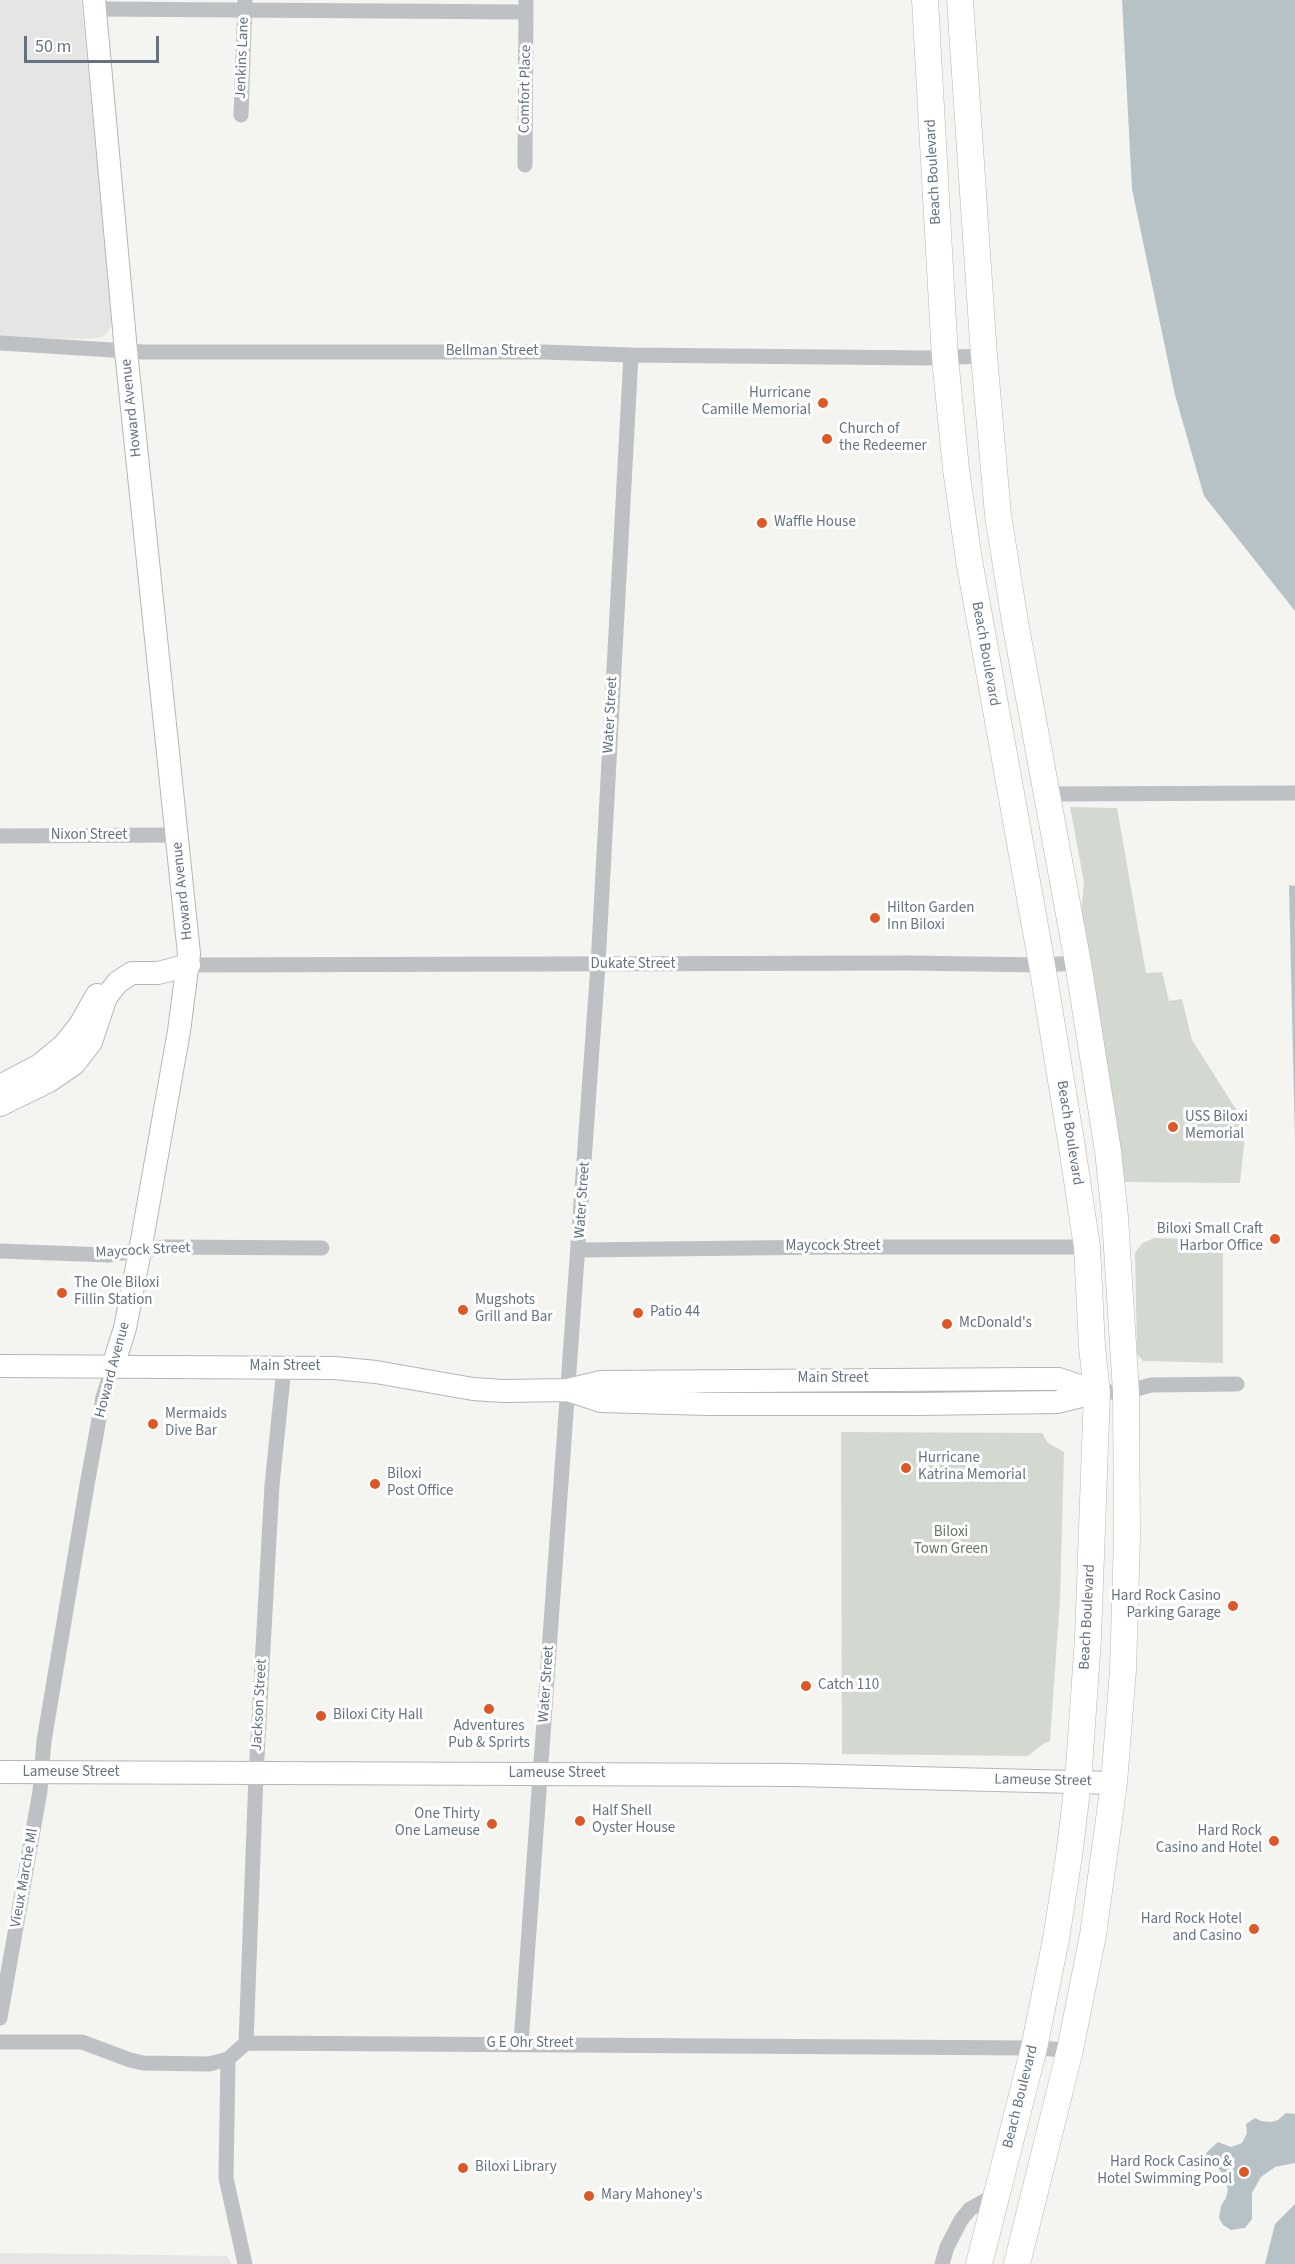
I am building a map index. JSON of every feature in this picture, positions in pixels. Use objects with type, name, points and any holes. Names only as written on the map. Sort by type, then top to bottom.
[{"type":"main road","name":"Beach Boulevard","points":[[925,0],[945,358],[956,469],[969,560],[1042,964],[1087,1247],[1092,1347],[1097,1392],[1088,1638],[1078,1782],[1069,1856],[1056,1939],[1034,2048],[979,2264]]},
{"type":"main road","points":[[960,0],[984,357],[998,515],[1078,963],[1108,1151],[1115,1217],[1126,1392],[1127,1537],[1123,1670],[1114,1783],[1093,1935],[1070,2050],[1017,2264]]},
{"type":"street","name":"Comfort Place","points":[[94,4],[526,6],[525,165]]},
{"type":"street","name":"Howard Avenue","points":[[42,1773],[44,1741],[103,1397],[125,1328],[189,966],[178,835],[126,351],[94,4]]},
{"type":"street","name":"Jenkins Lane","points":[[241,116],[245,5]]},
{"type":"street","name":"Bellman Street","points":[[0,343],[126,351],[544,352],[631,355],[984,357]]},
{"type":"street","name":"Water Street","points":[[521,2043],[598,965],[631,355]]},
{"type":"street","points":[[1047,794],[1295,793]]},
{"type":"street","name":"Nixon Street","points":[[0,836],[178,835]]},
{"type":"street","points":[[0,1086],[40,1065],[64,1045],[80,1025],[108,976],[128,963],[158,962],[189,966]]},
{"type":"street","name":"Dukate Street","points":[[189,966],[1078,963]]},
{"type":"street","points":[[0,1105],[50,1081],[74,1064],[91,1042],[106,997],[118,982],[132,973],[158,973],[189,966]]},
{"type":"street","name":"Maycock Street","points":[[0,1251],[108,1255],[166,1247],[322,1248]]},
{"type":"street","name":"Maycock Street","points":[[579,1250],[1087,1247]]},
{"type":"street","name":"Main Street","points":[[0,1366],[334,1368],[363,1370],[472,1389],[568,1390],[601,1382],[1059,1379],[1097,1392],[1126,1392],[1151,1385],[1237,1384]]},
{"type":"street","name":"Jackson Street","points":[[246,2043],[256,1775],[272,1485],[284,1368]]},
{"type":"street","name":"Lameuse Street","points":[[0,1772],[256,1775],[882,1776],[1114,1783]]},
{"type":"street","name":"Vieux Marche Ml","points":[[0,2018],[42,1773]]},
{"type":"street","points":[[0,2042],[82,2042],[143,2063],[208,2064],[228,2059],[246,2043]]},
{"type":"street","name":"G E Ohr Street","points":[[246,2043],[521,2043],[1070,2050]]},
{"type":"street","points":[[228,2059],[226,2178],[245,2264]]},
{"type":"street","points":[[942,2264],[954,2232],[970,2209],[997,2194]]},
{"type":"shaded area","points":[[0,0],[81,0],[112,311],[112,323],[108,332],[102,337],[91,339],[0,337]]},
{"type":"shaded area","points":[[1122,0],[1295,0],[1295,611],[1204,496],[1175,395],[1132,189]]},
{"type":"shaded area","points":[[1289,885],[1295,886],[1295,1142]]},
{"type":"shaded area","name":"Hard Rock Casino & Hotel Swimming Pool","points":[[1286,2113],[1295,2114],[1295,2163],[1275,2167],[1261,2177],[1252,2193],[1252,2219],[1245,2228],[1231,2230],[1223,2225],[1219,2218],[1228,2190],[1225,2177],[1216,2165],[1205,2158],[1207,2152],[1218,2142],[1231,2147],[1242,2143],[1247,2133],[1246,2124],[1255,2118],[1271,2122],[1278,2120]]},
{"type":"shaded area","points":[[1295,2204],[1295,2264],[1265,2264],[1275,2224]]},
{"type":"shaded area","points":[[0,2253],[227,2256],[232,2264],[0,2264]]},
{"type":"green space","points":[[1070,807],[1117,808],[1146,973],[1162,972],[1169,1001],[1182,999],[1192,1040],[1246,1125],[1240,1183],[1125,1182],[1080,922],[1084,882]]},
{"type":"green space","points":[[1154,1238],[1223,1240],[1223,1363],[1143,1361],[1137,1354],[1135,1252],[1143,1243]]},
{"type":"green space","name":"Biloxi Town Green","points":[[841,1432],[1042,1433],[1048,1443],[1064,1452],[1060,1599],[1050,1741],[1028,1756],[842,1754]]},
{"type":"place","name":"Hurricane Camille Memorial","points":[[823,403]]},
{"type":"place","name":"Church of the Redeemer","points":[[827,439]]},
{"type":"place","name":"Waffle House","points":[[762,523]]},
{"type":"place","name":"Hilton Garden Inn Biloxi","points":[[875,918]]},
{"type":"place","name":"USS Biloxi Memorial","points":[[1173,1127]]},
{"type":"place","name":"Biloxi Small Craft Harbor Office","points":[[1275,1239]]},
{"type":"place","name":"The Ole Biloxi Fillin Station","points":[[62,1293]]},
{"type":"place","name":"Mugshots Grill and Bar","points":[[463,1310]]},
{"type":"place","name":"Patio 44","points":[[638,1313]]},
{"type":"place","name":"McDonald's","points":[[947,1324]]},
{"type":"place","name":"Mermaids Dive Bar","points":[[153,1424]]},
{"type":"place","name":"Hurricane Katrina Memorial","points":[[906,1468]]},
{"type":"place","name":"Biloxi Post Office","points":[[375,1484]]},
{"type":"place","name":"Hard Rock Casino Parking Garage","points":[[1233,1606]]},
{"type":"place","name":"Catch 110","points":[[806,1686]]},
{"type":"place","name":"Adventures Pub & Sprirts","points":[[489,1709]]},
{"type":"place","name":"Biloxi City Hall","points":[[321,1716]]},
{"type":"place","name":"Half Shell Oyster House","points":[[580,1821]]},
{"type":"place","name":"One Thirty One Lameuse","points":[[492,1824]]},
{"type":"place","name":"Hard Rock Casino and Hotel","points":[[1274,1841]]},
{"type":"place","name":"Hard Rock Hotel and Casino","points":[[1254,1929]]},
{"type":"place","name":"Biloxi Library","points":[[463,2168]]},
{"type":"place","name":"Hard Rock Casino & Hotel Swimming Pool","points":[[1244,2172]]},
{"type":"place","name":"Mary Mahoney's","points":[[589,2196]]}]
